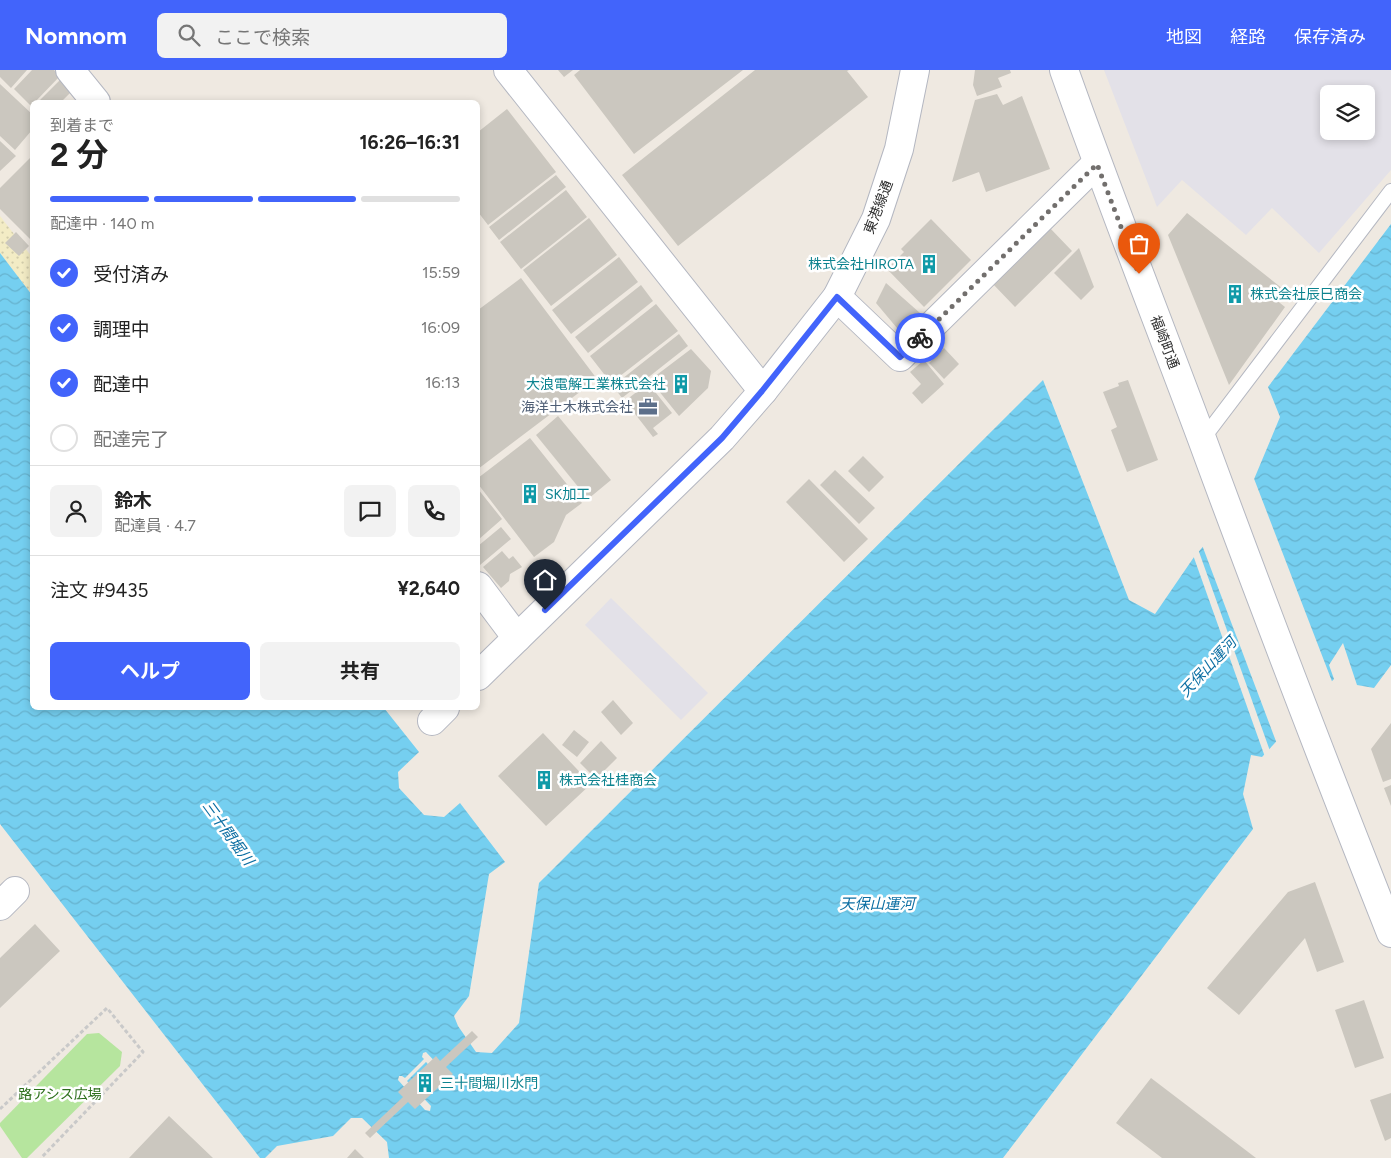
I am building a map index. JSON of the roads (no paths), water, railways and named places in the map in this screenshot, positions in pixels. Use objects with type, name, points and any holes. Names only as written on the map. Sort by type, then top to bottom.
[{"type":"street","points":[[70,70],[94,100]]},
{"type":"street","points":[[508,70],[762,391]]},
{"type":"street","name":"東港線通","points":[[480,674],[722,438],[837,297],[876,218],[899,149],[916,70]]},
{"type":"street","name":"福崎町通","points":[[1064,70],[1097,164],[1224,502],[1391,933]]},
{"type":"street","points":[[837,297],[900,357],[1097,164]]},
{"type":"street","points":[[480,589],[517,638]]},
{"type":"lane","points":[[1202,440],[1391,191]]},
{"type":"water","name":"天保山運河","points":[[1391,224],[1391,665],[1374,688],[1357,685],[1343,643],[1329,665],[1334,679],[1262,757],[1251,755],[1243,794],[1253,829],[1003,1158],[389,1158],[387,1142],[362,1118],[351,1118],[333,1136],[277,1146],[265,1158],[260,1158],[0,824],[0,253],[30,292],[30,710],[386,710],[419,752],[398,772],[399,788],[424,815],[444,817],[460,803],[505,862],[489,874],[469,996],[454,1016],[458,1026],[476,1052],[492,1053],[519,1023],[539,883],[1043,380],[1129,600],[1155,614],[1194,557],[1247,496],[1280,417],[1268,387]],"holes":[[[426,1052],[454,1082],[453,1087],[449,1087],[426,1062],[407,1081],[431,1106],[430,1111],[425,1110],[398,1080],[399,1076],[405,1078],[424,1059],[422,1057],[423,1053]]]},
{"type":"place","name":"株式会社HIROTA","points":[[929,264]]},
{"type":"place","name":"株式会社辰巳商会","points":[[1235,294]]},
{"type":"place","name":"大浪電解工業株式会社","points":[[681,384]]},
{"type":"place","name":"海洋土木株式会社","points":[[648,407]]},
{"type":"place","name":"SK加工","points":[[530,494]]},
{"type":"place","name":"株式会社桂商会","points":[[544,780]]},
{"type":"place","name":"三十間堀川水門","points":[[425,1083]]},
{"type":"water label","name":"三十間堀川","points":[[228,833]]},
{"type":"park label","name":"路アシス広場","points":[[60,1094]]}]
